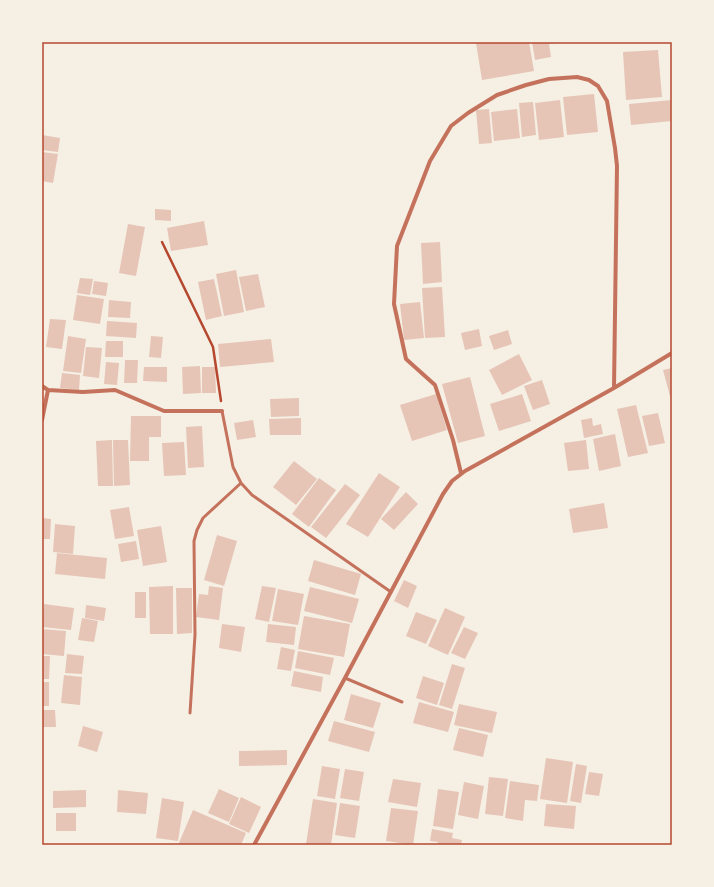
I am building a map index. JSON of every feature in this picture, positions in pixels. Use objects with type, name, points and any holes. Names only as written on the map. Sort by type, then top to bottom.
[{"type":"street","points":[[461,473],[453,440],[435,386],[406,360],[394,304],[397,246],[430,161],[451,126],[468,113],[497,96],[526,85],[549,79],[577,77],[589,80],[598,86],[607,101],[616,148],[617,166],[614,388]]},
{"type":"street","points":[[254,845],[345,678],[442,494],[452,481],[461,473],[614,388],[672,353]]},
{"type":"street","points":[[42,386],[48,390],[83,392],[114,390],[164,411],[222,411]]},
{"type":"street","points":[[42,420],[48,390]]},
{"type":"lane","points":[[222,411],[233,467],[241,483],[252,494],[391,592]]},
{"type":"lane","points":[[190,713],[195,635],[194,541],[196,530],[203,518],[241,483]]},
{"type":"lane","points":[[345,678],[402,702]]},
{"type":"path","points":[[162,242],[213,347],[222,411]]},
{"type":"building","points":[[529,42],[534,71],[482,80],[476,43]]},
{"type":"building","points":[[532,42],[557,43],[549,44],[551,57],[535,60]]},
{"type":"building","points":[[658,50],[662,97],[626,100],[623,52]]},
{"type":"building","points":[[594,94],[598,132],[567,135],[563,97]]},
{"type":"building","points":[[560,100],[564,137],[539,140],[535,103]]},
{"type":"building","points":[[672,100],[672,121],[631,125],[629,104]]},
{"type":"building","points":[[533,102],[536,135],[522,137],[519,103]]},
{"type":"building","points":[[489,109],[492,143],[479,144],[476,110]]},
{"type":"building","points":[[517,109],[520,138],[494,141],[491,112]]},
{"type":"building","points":[[42,135],[60,138],[58,152],[42,150]]},
{"type":"building","points":[[42,152],[58,154],[53,183],[42,181]]},
{"type":"building","points":[[155,209],[171,210],[171,221],[155,220]]},
{"type":"building","points":[[204,221],[208,245],[171,251],[167,228]]},
{"type":"building","points":[[128,224],[145,227],[136,276],[119,273]]},
{"type":"building","points":[[440,242],[442,282],[423,284],[421,243]]},
{"type":"building","points":[[236,270],[244,312],[224,316],[216,274]]},
{"type":"building","points":[[258,274],[265,307],[246,311],[239,277]]},
{"type":"building","points":[[80,278],[93,279],[90,295],[77,293]]},
{"type":"building","points":[[214,279],[222,316],[206,320],[198,282]]},
{"type":"building","points":[[94,281],[108,283],[106,296],[92,294]]},
{"type":"building","points":[[442,287],[445,337],[425,338],[422,288]]},
{"type":"building","points":[[77,295],[104,299],[100,324],[73,320]]},
{"type":"building","points":[[109,300],[131,302],[130,318],[108,317]]},
{"type":"building","points":[[420,302],[424,338],[404,340],[400,304]]},
{"type":"building","points":[[50,319],[66,320],[62,349],[46,347]]},
{"type":"building","points":[[107,321],[137,323],[136,338],[106,336]]},
{"type":"building","points":[[479,329],[482,346],[465,350],[461,333]]},
{"type":"building","points":[[508,330],[512,344],[494,350],[489,336]]},
{"type":"building","points":[[68,336],[86,339],[81,373],[63,371]]},
{"type":"building","points":[[151,336],[163,337],[161,358],[149,357]]},
{"type":"building","points":[[271,339],[274,362],[220,367],[218,344]]},
{"type":"building","points":[[106,341],[123,341],[123,357],[105,357]]},
{"type":"building","points":[[86,347],[102,348],[99,378],[83,376]]},
{"type":"building","points":[[519,354],[532,380],[502,395],[489,370]]},
{"type":"building","points":[[125,360],[138,360],[137,383],[124,383]]},
{"type":"building","points":[[106,362],[119,363],[117,385],[104,384]]},
{"type":"building","points":[[200,366],[201,393],[183,394],[182,367]]},
{"type":"building","points":[[144,367],[167,367],[167,382],[143,381]]},
{"type":"building","points":[[202,367],[215,367],[216,393],[202,393]]},
{"type":"building","points":[[672,368],[672,400],[671,400],[663,370]]},
{"type":"building","points":[[62,373],[80,375],[79,390],[60,388]]},
{"type":"building","points":[[470,377],[485,436],[458,443],[442,384]]},
{"type":"building","points":[[542,380],[550,404],[533,410],[524,386]]},
{"type":"building","points":[[436,394],[447,430],[412,441],[400,405]]},
{"type":"building","points":[[522,394],[531,421],[499,431],[490,404]]},
{"type":"building","points":[[299,398],[299,416],[271,417],[270,399]]},
{"type":"building","points":[[636,405],[648,453],[628,457],[617,409]]},
{"type":"building","points":[[658,413],[665,443],[649,446],[642,416]]},
{"type":"building","points":[[131,416],[161,416],[161,437],[149,437],[149,461],[130,461]]},
{"type":"building","points":[[301,418],[301,435],[270,435],[269,419]]},
{"type":"building","points":[[592,418],[593,426],[601,424],[603,434],[584,438],[581,420]]},
{"type":"building","points":[[253,420],[256,437],[237,440],[234,423]]},
{"type":"building","points":[[202,426],[204,467],[188,468],[186,427]]},
{"type":"building","points":[[615,434],[621,466],[599,471],[593,439]]},
{"type":"building","points":[[112,440],[113,486],[98,486],[96,441]]},
{"type":"building","points":[[113,440],[128,440],[130,485],[114,486]]},
{"type":"building","points":[[586,440],[589,469],[568,471],[564,443]]},
{"type":"building","points":[[184,442],[186,475],[164,476],[162,443]]},
{"type":"building","points":[[294,461],[317,479],[296,505],[273,487]]},
{"type":"building","points":[[379,473],[400,487],[368,537],[346,524]]},
{"type":"building","points":[[319,478],[336,490],[309,527],[292,514]]},
{"type":"building","points":[[345,484],[360,495],[326,538],[311,527]]},
{"type":"building","points":[[406,492],[418,504],[394,530],[381,519]]},
{"type":"building","points":[[604,503],[608,528],[573,533],[569,509]]},
{"type":"building","points":[[129,507],[134,536],[115,539],[110,510]]},
{"type":"building","points":[[42,518],[51,519],[50,539],[42,539]]},
{"type":"building","points":[[55,524],[75,526],[73,554],[53,552]]},
{"type":"building","points":[[161,526],[167,562],[143,566],[137,530]]},
{"type":"building","points":[[217,535],[237,541],[224,586],[204,580]]},
{"type":"building","points":[[136,541],[139,559],[121,562],[118,544]]},
{"type":"building","points":[[57,553],[107,558],[105,579],[55,574]]},
{"type":"building","points":[[314,560],[361,574],[355,595],[308,581]]},
{"type":"building","points":[[404,580],[417,586],[408,608],[394,601]]},
{"type":"building","points":[[173,586],[173,634],[150,634],[149,587]]},
{"type":"building","points":[[209,586],[223,588],[219,620],[196,617],[199,594],[208,595]]},
{"type":"building","points":[[262,586],[276,588],[269,622],[255,619]]},
{"type":"building","points":[[310,587],[359,599],[352,623],[304,611]]},
{"type":"building","points":[[176,588],[192,588],[192,633],[177,634]]},
{"type":"building","points":[[278,589],[304,594],[298,625],[272,621]]},
{"type":"building","points":[[135,592],[146,592],[146,618],[135,618]]},
{"type":"building","points":[[44,604],[74,608],[71,630],[42,627]]},
{"type":"building","points":[[86,605],[106,608],[104,621],[85,618]]},
{"type":"building","points":[[445,608],[465,617],[448,655],[428,646]]},
{"type":"building","points":[[416,612],[437,620],[426,644],[406,636]]},
{"type":"building","points":[[304,616],[350,624],[344,657],[298,649]]},
{"type":"building","points":[[82,618],[98,621],[94,642],[78,640]]},
{"type":"building","points":[[222,624],[245,627],[241,652],[219,648]]},
{"type":"building","points":[[268,624],[296,627],[294,645],[266,642]]},
{"type":"building","points":[[464,627],[478,633],[465,659],[451,653]]},
{"type":"building","points":[[42,629],[66,631],[64,656],[42,654]]},
{"type":"building","points":[[281,647],[295,650],[291,671],[277,669]]},
{"type":"building","points":[[298,651],[334,658],[330,675],[295,668]]},
{"type":"building","points":[[67,654],[84,656],[82,674],[65,673]]},
{"type":"building","points":[[42,656],[50,656],[49,679],[42,679]]},
{"type":"building","points":[[452,664],[465,668],[452,709],[439,705]]},
{"type":"building","points":[[294,671],[323,677],[321,692],[291,686]]},
{"type":"building","points":[[64,675],[82,677],[80,705],[61,703]]},
{"type":"building","points":[[423,676],[444,683],[437,705],[416,698]]},
{"type":"building","points":[[42,682],[49,682],[49,706],[42,706]]},
{"type":"building","points":[[351,694],[381,703],[373,728],[344,720]]},
{"type":"building","points":[[419,702],[454,712],[448,732],[413,723]]},
{"type":"building","points":[[459,704],[497,712],[492,733],[454,725]]},
{"type":"building","points":[[42,710],[55,710],[56,727],[42,727]]},
{"type":"building","points":[[334,721],[375,732],[369,752],[328,741]]},
{"type":"building","points":[[83,726],[103,732],[97,752],[78,746]]},
{"type":"building","points":[[459,728],[488,735],[483,757],[453,750]]},
{"type":"building","points":[[287,750],[287,765],[239,766],[239,751]]},
{"type":"building","points":[[546,758],[573,762],[567,803],[540,799]]},
{"type":"building","points":[[576,764],[587,766],[581,803],[570,801]]},
{"type":"building","points":[[322,766],[340,769],[335,799],[317,796]]},
{"type":"building","points":[[345,769],[364,772],[359,801],[340,798]]},
{"type":"building","points":[[589,772],[603,774],[599,796],[585,794]]},
{"type":"building","points":[[489,777],[508,779],[503,816],[485,814]]},
{"type":"building","points":[[393,779],[421,783],[417,807],[388,802]]},
{"type":"building","points":[[510,781],[539,785],[537,801],[525,800],[523,821],[505,818]]},
{"type":"building","points":[[464,782],[484,786],[478,819],[458,815]]},
{"type":"building","points":[[219,789],[239,798],[229,822],[208,813]]},
{"type":"building","points":[[438,789],[459,792],[453,829],[433,826]]},
{"type":"building","points":[[86,790],[86,807],[53,808],[53,791]]},
{"type":"building","points":[[118,790],[148,793],[146,814],[117,812]]},
{"type":"building","points":[[241,797],[261,807],[249,833],[229,824]]},
{"type":"building","points":[[162,798],[184,802],[178,841],[156,838]]},
{"type":"building","points":[[313,799],[337,803],[331,845],[306,844]]},
{"type":"building","points":[[340,803],[360,806],[355,838],[335,835]]},
{"type":"building","points":[[546,804],[576,806],[574,829],[544,826]]},
{"type":"building","points":[[391,808],[418,811],[413,845],[386,841]]},
{"type":"building","points":[[193,810],[246,833],[241,845],[178,845]]},
{"type":"building","points":[[56,813],[76,813],[76,831],[56,831]]},
{"type":"building","points":[[432,829],[453,833],[452,838],[462,840],[461,845],[437,845],[438,842],[430,841]]}]
